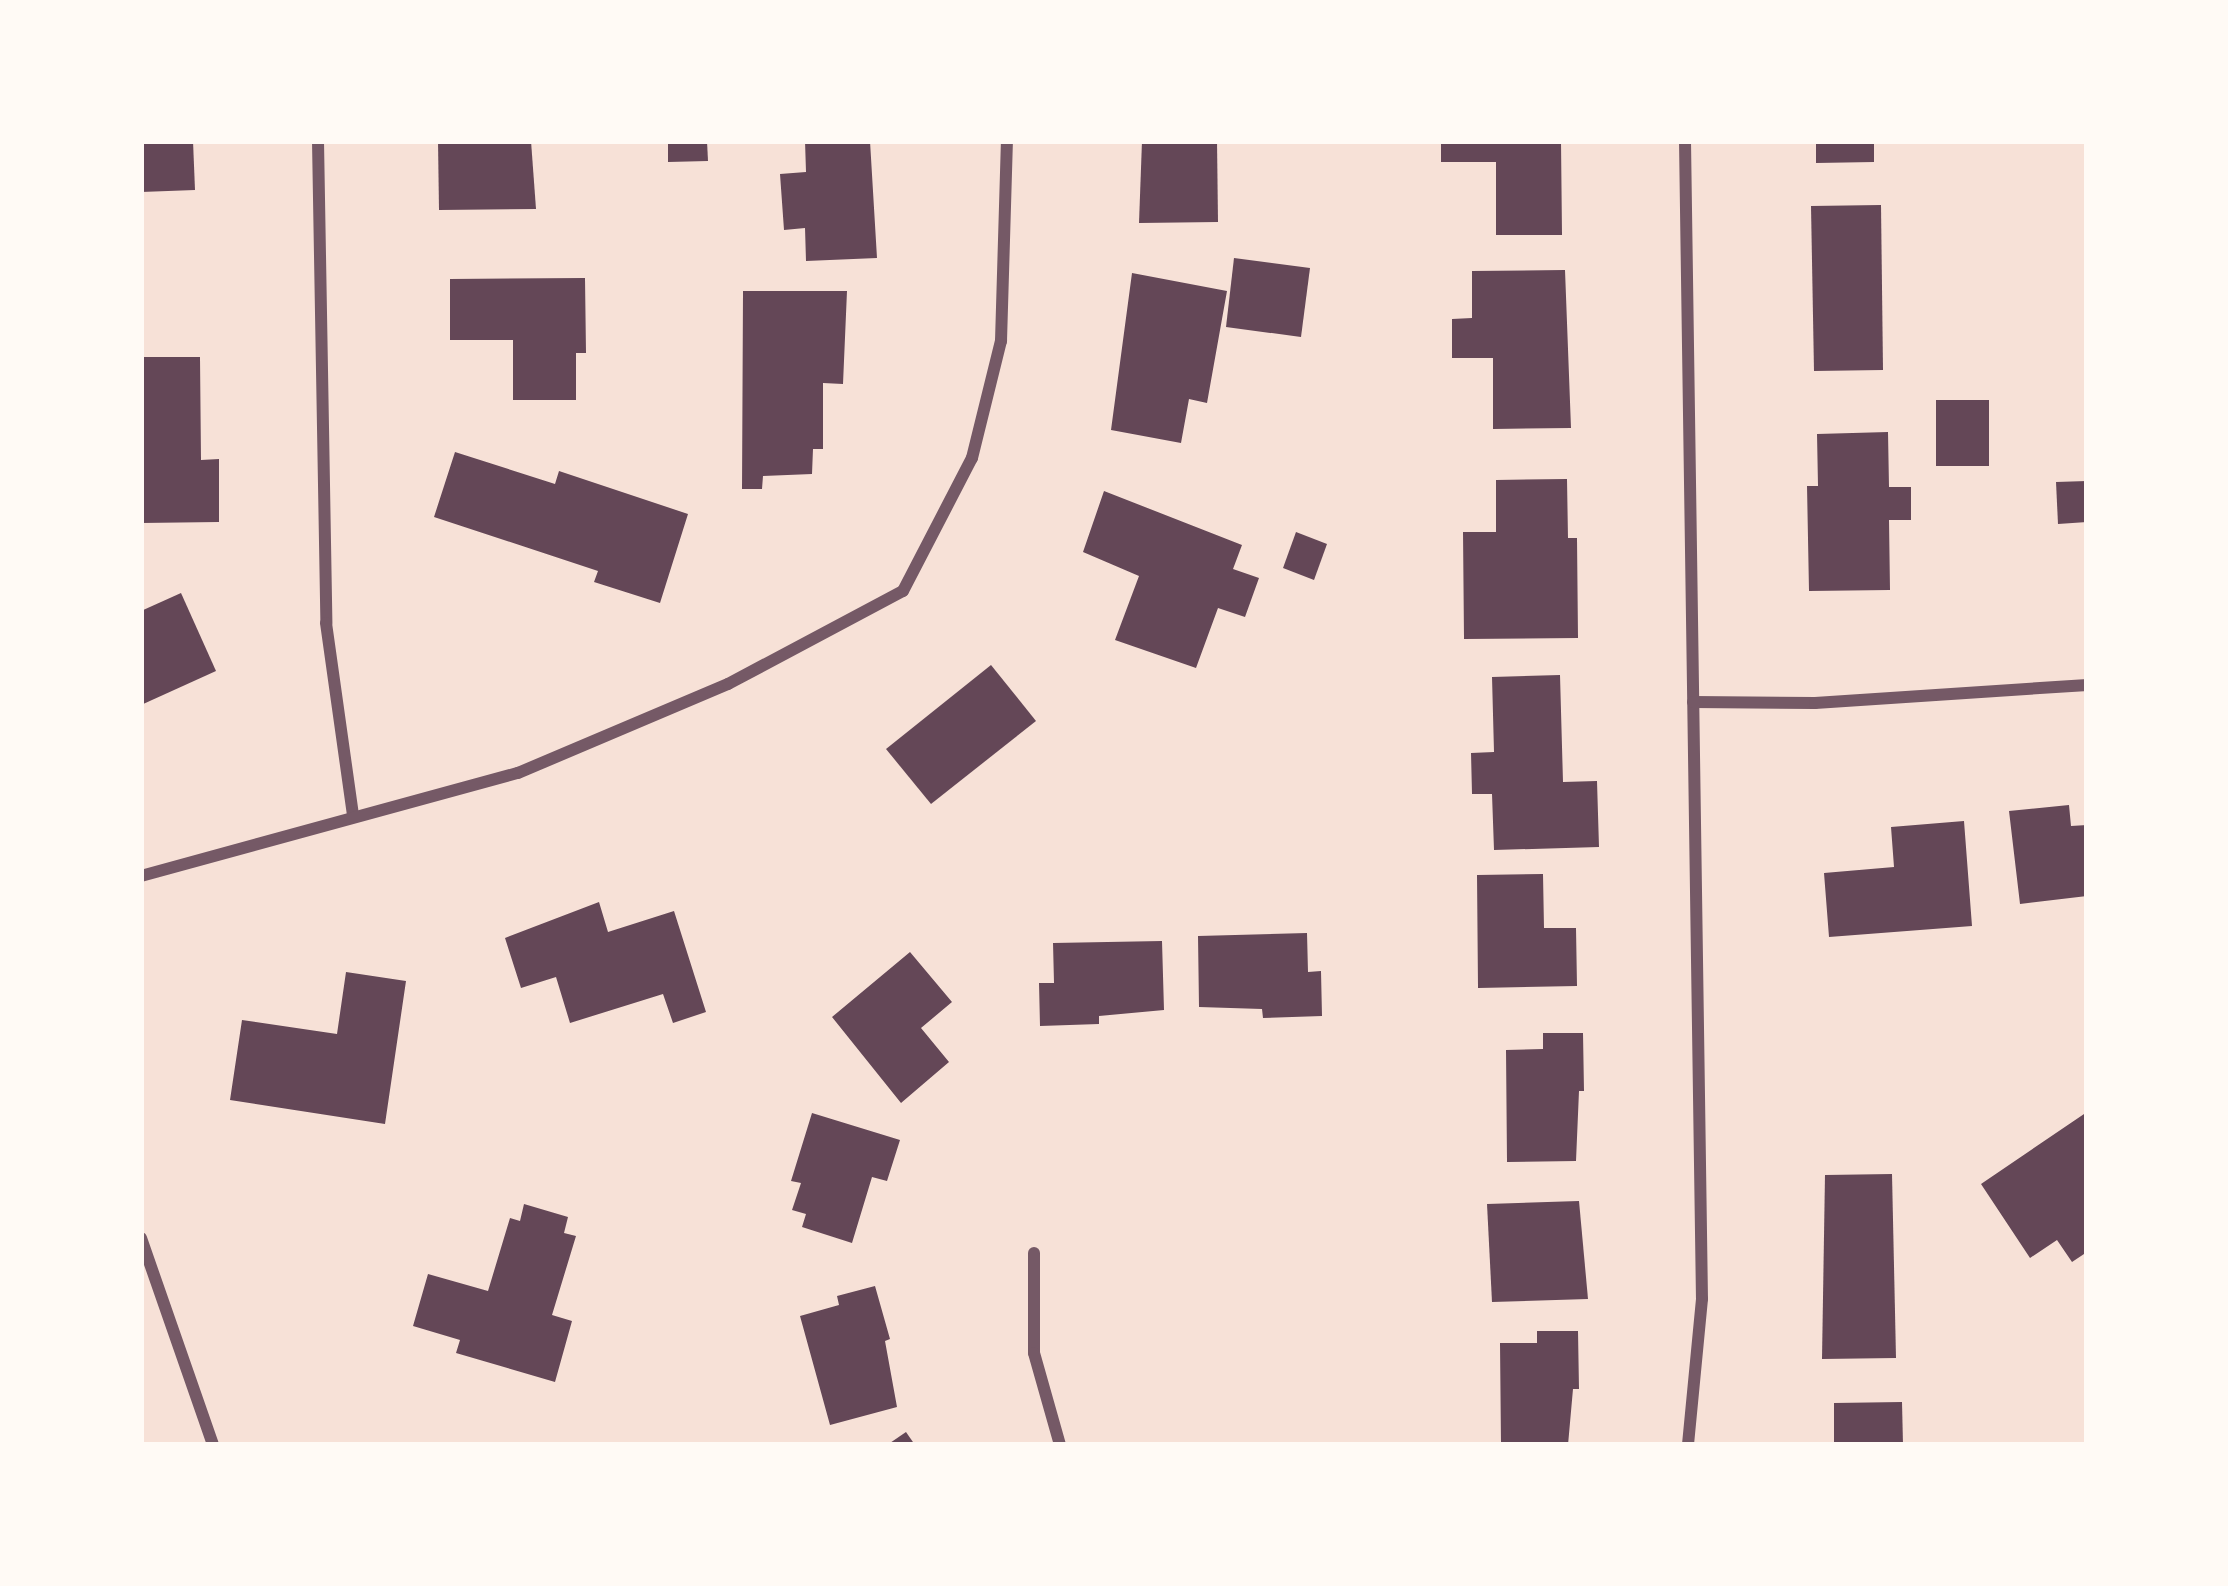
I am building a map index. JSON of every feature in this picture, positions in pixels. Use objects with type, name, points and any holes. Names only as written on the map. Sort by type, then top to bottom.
[{"type":"street","points":[[319,141],[326,622],[352,816]]},
{"type":"street","points":[[141,876],[518,773],[728,684],[903,591],[972,458],[1001,341],[1007,141]]},
{"type":"street","points":[[1685,141],[1702,1299],[1688,1445]]},
{"type":"street","points":[[1693,702],[1815,703],[2087,686]]},
{"type":"street","points":[[141,1238],[213,1445]]},
{"type":"street","points":[[1034,1253],[1034,1354],[1060,1445]]},
{"type":"building","points":[[141,141],[193,141],[195,190],[141,192]]},
{"type":"building","points":[[438,141],[531,141],[536,209],[439,210]]},
{"type":"building","points":[[668,141],[707,141],[708,161],[668,162]]},
{"type":"building","points":[[805,141],[870,141],[877,258],[806,261],[805,228],[784,230],[780,174],[806,172]]},
{"type":"building","points":[[1142,141],[1217,141],[1218,222],[1139,223]]},
{"type":"building","points":[[1441,141],[1561,141],[1562,235],[1496,235],[1496,162],[1441,162]]},
{"type":"building","points":[[1816,141],[1874,141],[1874,162],[1816,163]]},
{"type":"building","points":[[1881,205],[1883,370],[1814,371],[1811,206]]},
{"type":"building","points":[[1234,258],[1310,268],[1301,337],[1226,327]]},
{"type":"building","points":[[1565,270],[1571,428],[1493,429],[1493,358],[1452,358],[1452,319],[1472,318],[1472,271]]},
{"type":"building","points":[[1132,273],[1227,291],[1207,403],[1189,399],[1181,443],[1111,430]]},
{"type":"building","points":[[585,278],[586,353],[576,353],[576,400],[513,400],[513,340],[450,340],[450,279]]},
{"type":"building","points":[[743,291],[847,291],[843,384],[823,383],[823,449],[813,449],[812,474],[763,476],[762,489],[742,489]]},
{"type":"building","points":[[141,357],[200,357],[201,460],[219,459],[219,522],[141,523]]},
{"type":"building","points":[[1936,400],[1989,400],[1989,466],[1936,466]]},
{"type":"building","points":[[1888,432],[1889,487],[1911,487],[1911,520],[1889,520],[1890,590],[1809,591],[1807,486],[1818,486],[1817,434]]},
{"type":"building","points":[[455,452],[555,484],[559,471],[688,514],[660,603],[594,582],[598,571],[434,517]]},
{"type":"building","points":[[1567,479],[1568,538],[1577,538],[1578,638],[1464,639],[1463,532],[1496,532],[1496,480]]},
{"type":"building","points":[[2087,481],[2087,522],[2058,524],[2056,482]]},
{"type":"building","points":[[1104,491],[1242,545],[1233,569],[1259,578],[1245,617],[1218,608],[1196,668],[1115,640],[1139,576],[1083,552]]},
{"type":"building","points":[[1296,532],[1327,544],[1314,580],[1283,568]]},
{"type":"building","points":[[181,593],[216,671],[141,705],[141,611]]},
{"type":"building","points":[[991,665],[1036,721],[931,804],[886,749]]},
{"type":"building","points":[[1560,675],[1563,782],[1597,781],[1599,847],[1494,850],[1492,794],[1472,794],[1471,753],[1494,752],[1492,677]]},
{"type":"building","points":[[2069,805],[2071,826],[2087,825],[2087,896],[2020,904],[2009,811]]},
{"type":"building","points":[[1964,821],[1972,926],[1829,937],[1824,873],[1894,867],[1891,827]]},
{"type":"building","points":[[1543,874],[1544,928],[1576,928],[1577,986],[1478,988],[1477,875]]},
{"type":"building","points":[[599,902],[608,932],[674,911],[706,1012],[673,1023],[663,994],[570,1023],[556,977],[521,988],[505,938]]},
{"type":"building","points":[[1307,933],[1308,972],[1321,971],[1322,1016],[1263,1018],[1262,1009],[1199,1007],[1198,936]]},
{"type":"building","points":[[1162,941],[1164,1010],[1099,1016],[1099,1024],[1040,1026],[1039,983],[1054,983],[1053,943]]},
{"type":"building","points":[[910,952],[952,1002],[921,1028],[949,1062],[901,1103],[832,1017]]},
{"type":"building","points":[[346,972],[406,981],[385,1124],[230,1100],[242,1020],[337,1034]]},
{"type":"building","points":[[1543,1033],[1583,1033],[1584,1091],[1579,1091],[1576,1161],[1507,1162],[1506,1050],[1543,1049]]},
{"type":"building","points":[[2087,1112],[2087,1252],[2072,1262],[2057,1240],[2030,1258],[1981,1184]]},
{"type":"building","points":[[812,1113],[900,1140],[887,1181],[872,1177],[852,1243],[802,1227],[806,1214],[792,1210],[801,1183],[791,1181]]},
{"type":"building","points":[[1892,1174],[1896,1358],[1822,1359],[1825,1175]]},
{"type":"building","points":[[1579,1201],[1588,1299],[1492,1302],[1487,1204]]},
{"type":"building","points":[[524,1204],[568,1217],[564,1233],[576,1236],[552,1315],[572,1321],[555,1382],[456,1353],[460,1340],[413,1326],[428,1274],[488,1291],[510,1218],[520,1221]]},
{"type":"building","points":[[875,1286],[890,1339],[885,1341],[897,1407],[830,1425],[800,1316],[839,1305],[837,1296]]},
{"type":"building","points":[[1537,1331],[1578,1331],[1579,1389],[1573,1389],[1568,1445],[1501,1445],[1500,1343],[1537,1343]]},
{"type":"building","points":[[1902,1402],[1903,1445],[1834,1445],[1834,1403]]},
{"type":"building","points":[[906,1432],[915,1445],[887,1445]]}]
